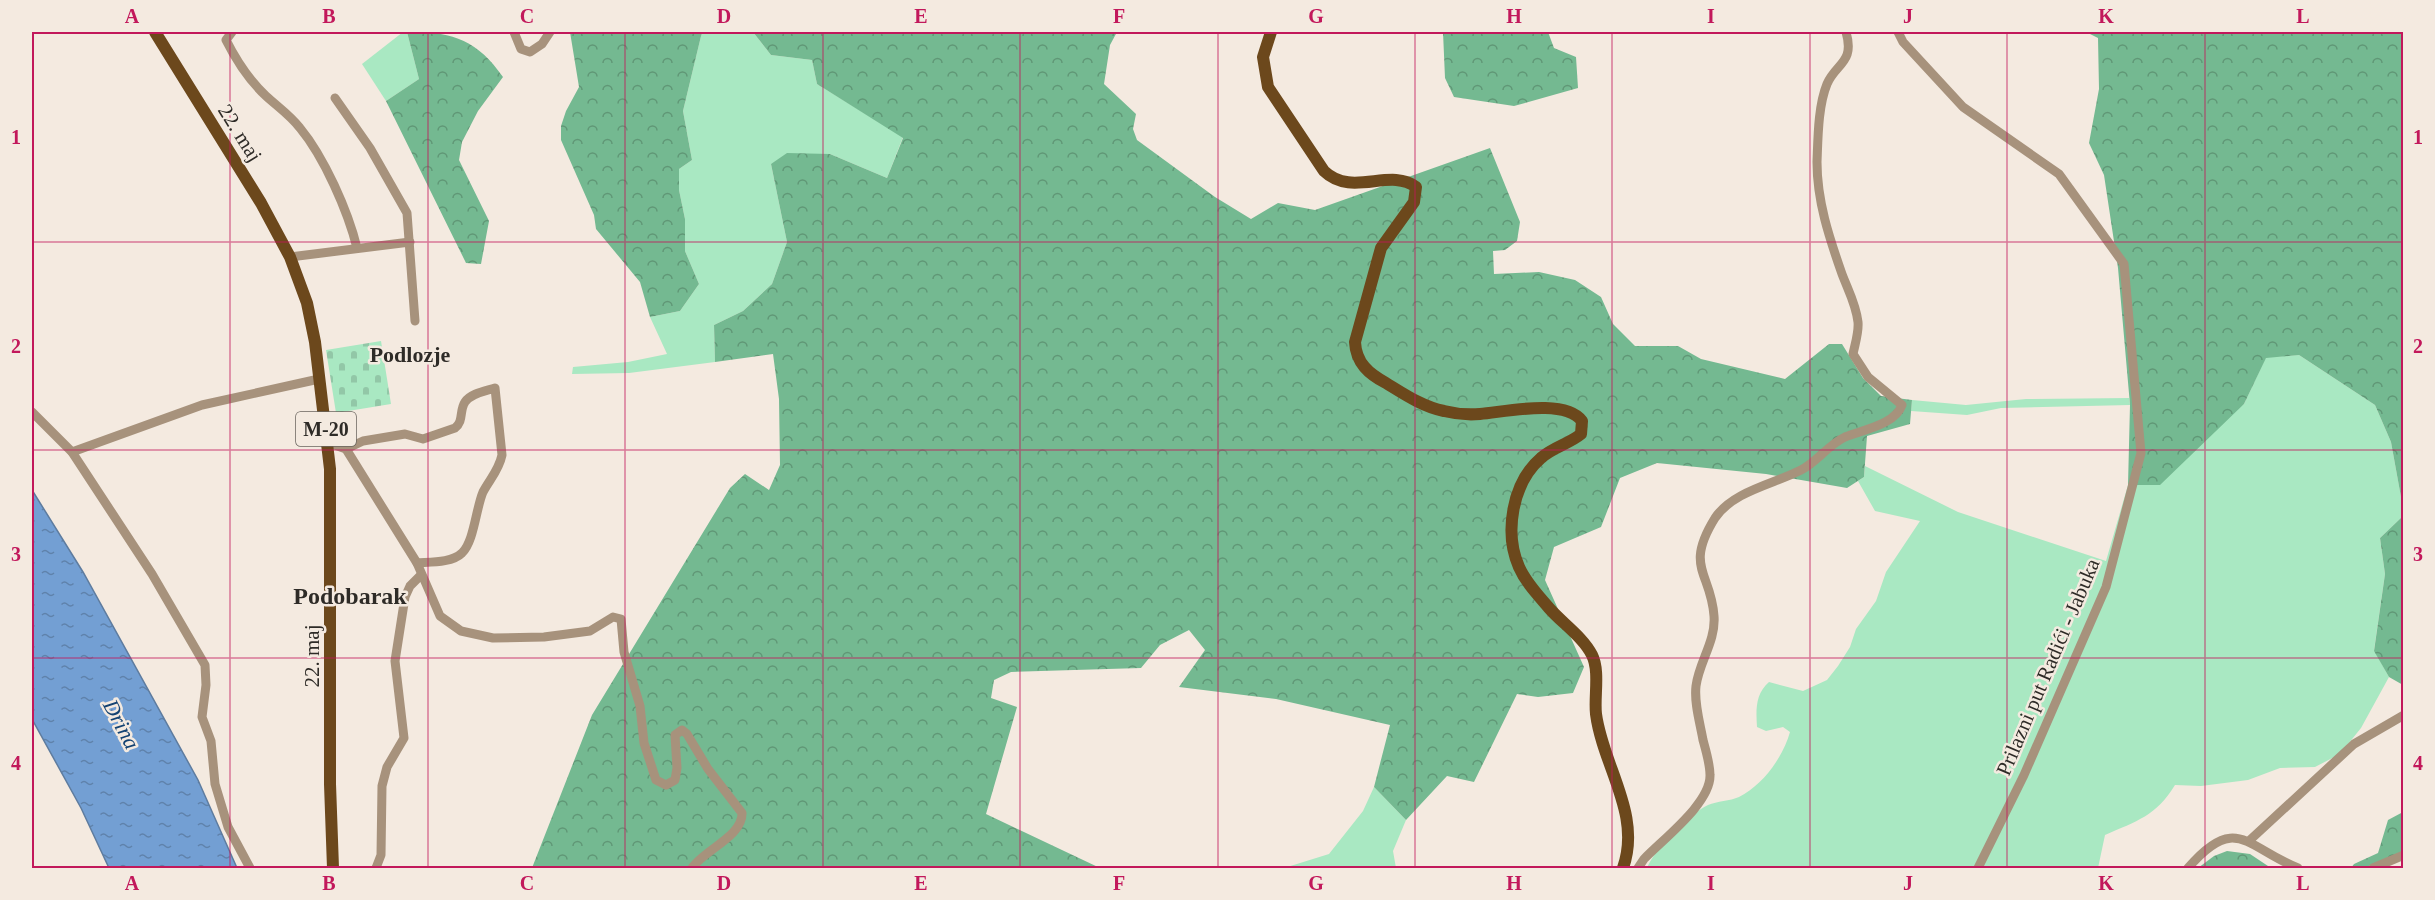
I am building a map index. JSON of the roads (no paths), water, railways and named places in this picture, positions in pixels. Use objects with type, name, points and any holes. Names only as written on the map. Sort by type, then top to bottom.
[{"type":"main road","name":"22. maj","points":[[155,32],[261,203],[290,257],[307,303],[328,443],[332,508],[330,784],[333,868]]},
{"type":"main road","points":[[1271,32],[1263,57],[1268,87],[1324,171],[1331,178],[1344,183],[1406,180],[1416,187],[1414,202],[1381,248],[1374,266],[1355,342],[1355,351],[1361,363],[1371,375],[1429,407],[1443,411],[1480,414],[1508,410],[1554,409],[1573,413],[1582,421],[1581,434],[1553,449],[1528,472],[1516,499],[1512,528],[1513,552],[1530,586],[1592,656],[1596,712],[1601,740],[1625,806],[1629,831],[1623,868]]},
{"type":"street","name":"22. maj","points":[[232,32],[226,40],[241,67],[267,97],[302,129],[345,209],[357,248]]},
{"type":"street","points":[[514,32],[521,49],[530,52],[542,44],[550,32]]},
{"type":"street","points":[[1638,868],[1644,859],[1697,806],[1707,792],[1710,776],[1696,688],[1700,667],[1714,634],[1715,622],[1713,601],[1700,572],[1699,557],[1715,518],[1727,505],[1803,469],[1843,438],[1883,422],[1901,409],[1902,405],[1868,377],[1853,354],[1858,324],[1854,302],[1825,224],[1819,197],[1817,163],[1821,115],[1827,83],[1846,58],[1849,41],[1846,32]]},
{"type":"street","name":"Prilazni put Radići - Jabuka","points":[[1898,32],[1903,42],[1963,107],[2060,174],[2124,264],[2141,453],[2106,587],[2034,753],[1978,868]]},
{"type":"street","points":[[335,98],[396,189],[407,213],[416,321]]},
{"type":"street","points":[[290,257],[410,242]]},
{"type":"street","points":[[72,452],[202,405],[319,379]]},
{"type":"street","points":[[346,449],[363,441],[405,434],[423,439],[455,428],[459,425],[464,402],[474,394],[495,388],[502,455],[500,464],[482,494],[468,544],[461,555],[417,563]]},
{"type":"street","points":[[32,412],[72,452],[152,573],[205,665],[206,685],[202,717],[211,741],[215,784],[228,827],[250,868]]},
{"type":"street","points":[[328,443],[346,449],[417,563],[440,616],[461,631],[493,638],[510,638],[590,631],[613,616],[621,619],[624,652],[639,706],[644,743],[656,780],[666,785],[675,780],[677,768],[675,735],[682,730],[742,813],[738,826],[700,858],[692,868]]},
{"type":"street","points":[[376,868],[381,855],[382,786],[387,767],[404,738],[395,661],[405,597],[410,586],[421,575]]},
{"type":"street","points":[[2250,840],[2355,744],[2403,715]]},
{"type":"street","points":[[2188,868],[2210,845],[2218,840],[2250,840],[2282,862],[2298,868]]},
{"type":"street","points":[[2373,868],[2403,855]]},
{"type":"water","name":"Drina","points":[[32,490],[83,572],[198,780],[237,868],[109,868],[81,808],[32,719]]},
{"type":"district","name":"Podlozje","points":[[410,354]]},
{"type":"district","name":"Podobarak","points":[[350,596]]}]
